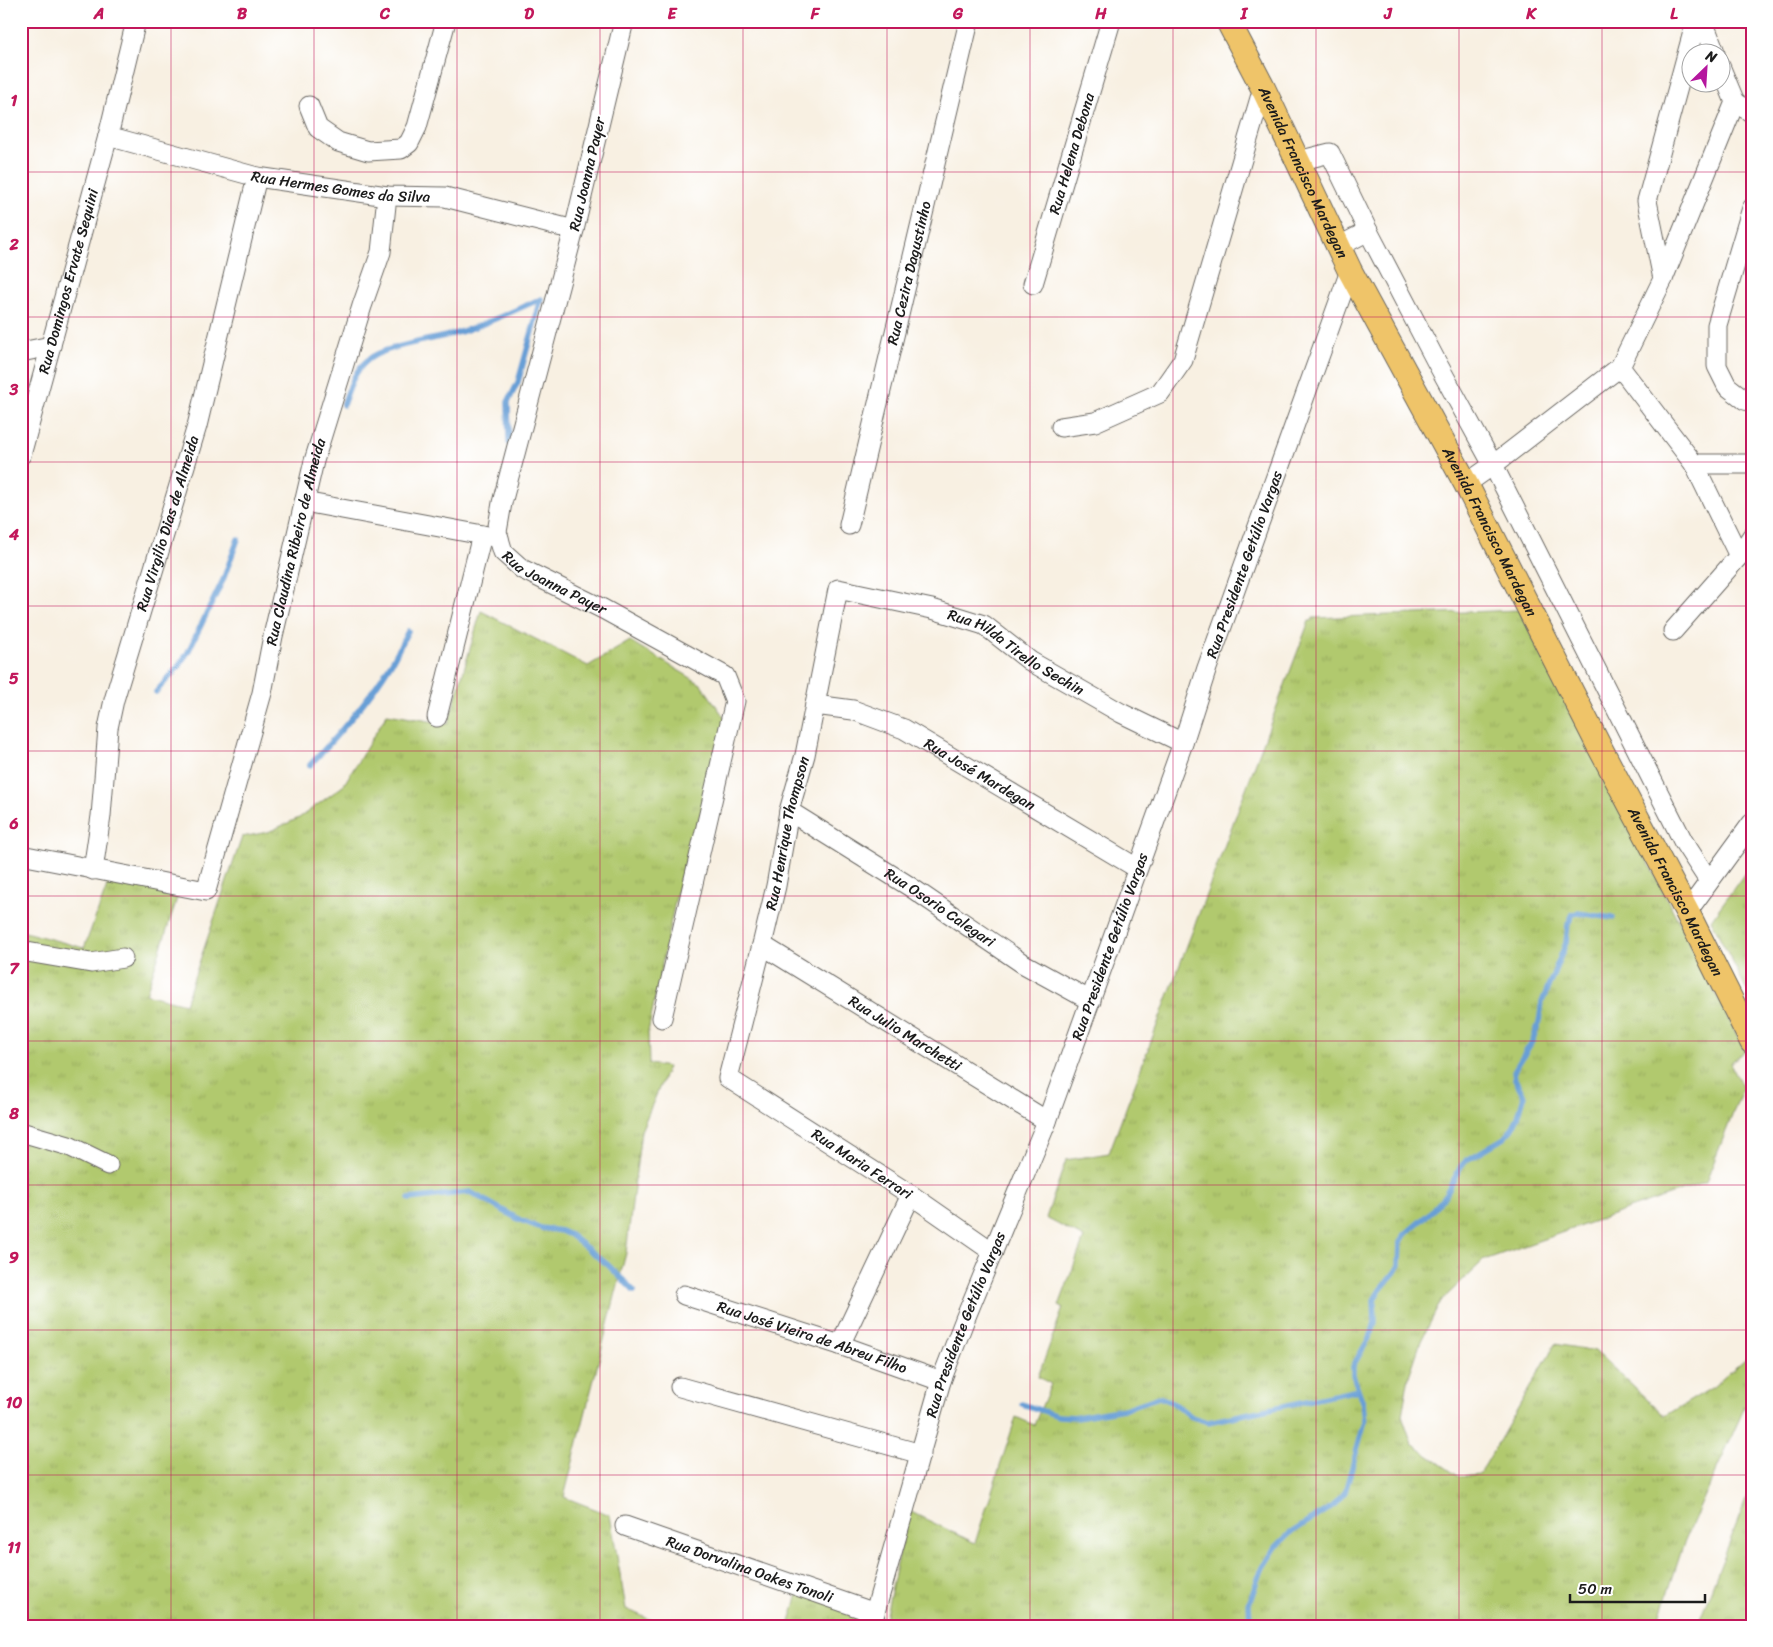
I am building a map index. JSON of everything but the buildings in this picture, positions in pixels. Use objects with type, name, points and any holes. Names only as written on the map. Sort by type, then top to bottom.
[{"type":"main road","name":"Avenida Francisco Mardegan","points":[[1228,21],[1263,88],[1350,272],[1466,484],[1752,1042]]},
{"type":"street","name":"Rua Domingos Ervate Sequini","points":[[21,455],[108,136],[136,21]]},
{"type":"street","points":[[309,106],[318,128],[338,142],[368,151],[401,149],[409,143],[417,128],[446,21]]},
{"type":"street","name":"Rua Joanna Payer","points":[[624,21],[574,230],[502,503],[497,532],[491,537],[503,552],[522,569],[603,609],[724,676],[735,701],[662,1018]]},
{"type":"street","name":"Rua Cezira Dagustinho","points":[[849,525],[969,21]]},
{"type":"street","name":"Rua Helena Debona","points":[[1032,284],[1111,21]]},
{"type":"street","points":[[1663,279],[1647,201],[1696,21]]},
{"type":"street","points":[[1703,21],[1711,42]]},
{"type":"street","points":[[1060,427],[1095,422],[1160,393],[1183,360],[1263,88]]},
{"type":"street","points":[[1730,90],[1735,102],[1752,113]]},
{"type":"street","points":[[1466,484],[1493,466],[1620,367],[1663,279],[1735,102]]},
{"type":"street","name":"Rua Hermes Gomes da Silva","points":[[108,136],[257,177],[387,196],[445,197],[574,230]]},
{"type":"street","points":[[1298,161],[1330,153],[1436,361],[1493,466],[1683,841],[1709,881]]},
{"type":"street","name":"Rua Virgilio Dias de Almeida","points":[[93,870],[101,816],[108,728],[197,426],[257,177]]},
{"type":"street","name":"Rua Claudina Ribeiro de Almeida","points":[[93,870],[206,891],[262,693],[314,461],[362,306],[381,252],[387,196]]},
{"type":"street","points":[[1752,208],[1717,325],[1717,366],[1727,386],[1745,400],[1752,402]]},
{"type":"street","points":[[1338,247],[1368,230]]},
{"type":"street","name":"Rua Presidente Getúlio Vargas","points":[[872,1620],[941,1381],[1047,1121],[1183,743],[1207,668],[1350,272]]},
{"type":"street","points":[[21,352],[51,346]]},
{"type":"street","points":[[1620,367],[1694,464],[1740,556]]},
{"type":"street","points":[[1694,464],[1752,464]]},
{"type":"street","points":[[304,502],[491,537],[437,717]]},
{"type":"street","points":[[1673,631],[1740,556],[1752,536]]},
{"type":"street","name":"Rua Hilda Tirello Sechin","points":[[838,589],[932,609],[984,625],[1030,661],[1121,713],[1183,743]]},
{"type":"street","name":"Rua Henrique Thompson","points":[[728,1078],[776,886],[789,811],[805,756],[838,589]]},
{"type":"street","name":"Rua José Mardegan","points":[[815,705],[853,710],[904,729],[1137,868]]},
{"type":"street","name":"Rua Osorio Calegari","points":[[789,811],[909,886],[1022,963],[1091,1001]]},
{"type":"street","points":[[1687,912],[1752,823]]},
{"type":"street","points":[[21,856],[93,870]]},
{"type":"street","name":"Rua Julio Marchetti","points":[[762,945],[1047,1121]]},
{"type":"street","points":[[21,951],[91,963],[123,958]]},
{"type":"street","name":"Rua Maria Ferrari","points":[[728,1078],[911,1196],[993,1252]]},
{"type":"street","points":[[21,1132],[69,1146],[108,1165]]},
{"type":"street","points":[[840,1345],[911,1196]]},
{"type":"street","name":"Rua José Vieira de Abreu Filho","points":[[684,1295],[840,1345],[941,1381]]},
{"type":"street","points":[[680,1387],[921,1454]]},
{"type":"street","name":"Rua Dorvalina Oakes Tonoli","points":[[625,1526],[872,1620]]},
{"type":"green space","points":[[1519,610],[1745,1051],[1730,1063],[1743,1088],[1706,1182],[1484,1260],[1441,1301],[1421,1341],[1409,1376],[1402,1415],[1412,1444],[1458,1476],[1480,1474],[1555,1344],[1595,1351],[1665,1416],[1713,1387],[1752,1353],[1752,1391],[1685,1540],[1657,1626],[789,1626],[799,1590],[885,1619],[909,1511],[975,1543],[1016,1417],[1034,1425],[1051,1384],[1038,1377],[1063,1308],[1059,1306],[1084,1238],[1046,1218],[1066,1160],[1109,1153],[1309,621],[1312,621],[1313,618]]},
{"type":"green space","points":[[481,611],[588,666],[630,641],[701,684],[729,724],[679,882],[648,1032],[649,1064],[668,1067],[641,1131],[626,1253],[564,1497],[610,1515],[626,1609],[665,1626],[21,1626],[21,931],[84,948],[108,884],[180,889],[146,994],[185,1004],[242,837],[268,832],[299,818],[343,786],[387,714],[448,724]]},
{"type":"green space","points":[[1752,863],[1752,1000],[1711,920]]},
{"type":"green space","points":[[1752,1484],[1752,1626],[1697,1626]]},
{"type":"waterway","points":[[343,405],[359,369],[377,354],[399,346],[470,329],[541,299]]},
{"type":"waterway","points":[[509,443],[508,402],[518,382],[541,299]]},
{"type":"waterway","points":[[156,692],[178,667],[188,652],[223,580],[238,539]]},
{"type":"waterway","points":[[310,765],[363,704],[393,661],[408,631]]},
{"type":"waterway","points":[[1253,1626],[1250,1622],[1249,1604],[1260,1572],[1276,1547],[1289,1534],[1334,1505],[1345,1492],[1365,1421],[1363,1403],[1353,1375],[1353,1366],[1372,1333],[1375,1322],[1374,1300],[1399,1265],[1400,1242],[1404,1235],[1432,1211],[1445,1196],[1461,1166],[1467,1160],[1504,1138],[1512,1129],[1518,1117],[1524,1096],[1515,1079],[1514,1071],[1533,1040],[1539,1023],[1542,1002],[1566,943],[1568,924],[1573,914],[1613,918]]},
{"type":"waterway","points":[[409,1199],[470,1192],[520,1220],[541,1228],[561,1231],[570,1235],[608,1265],[634,1291]]},
{"type":"waterway","points":[[1022,1404],[1058,1416],[1077,1417],[1124,1409],[1159,1397],[1172,1402],[1192,1417],[1208,1422],[1358,1390]]}]
